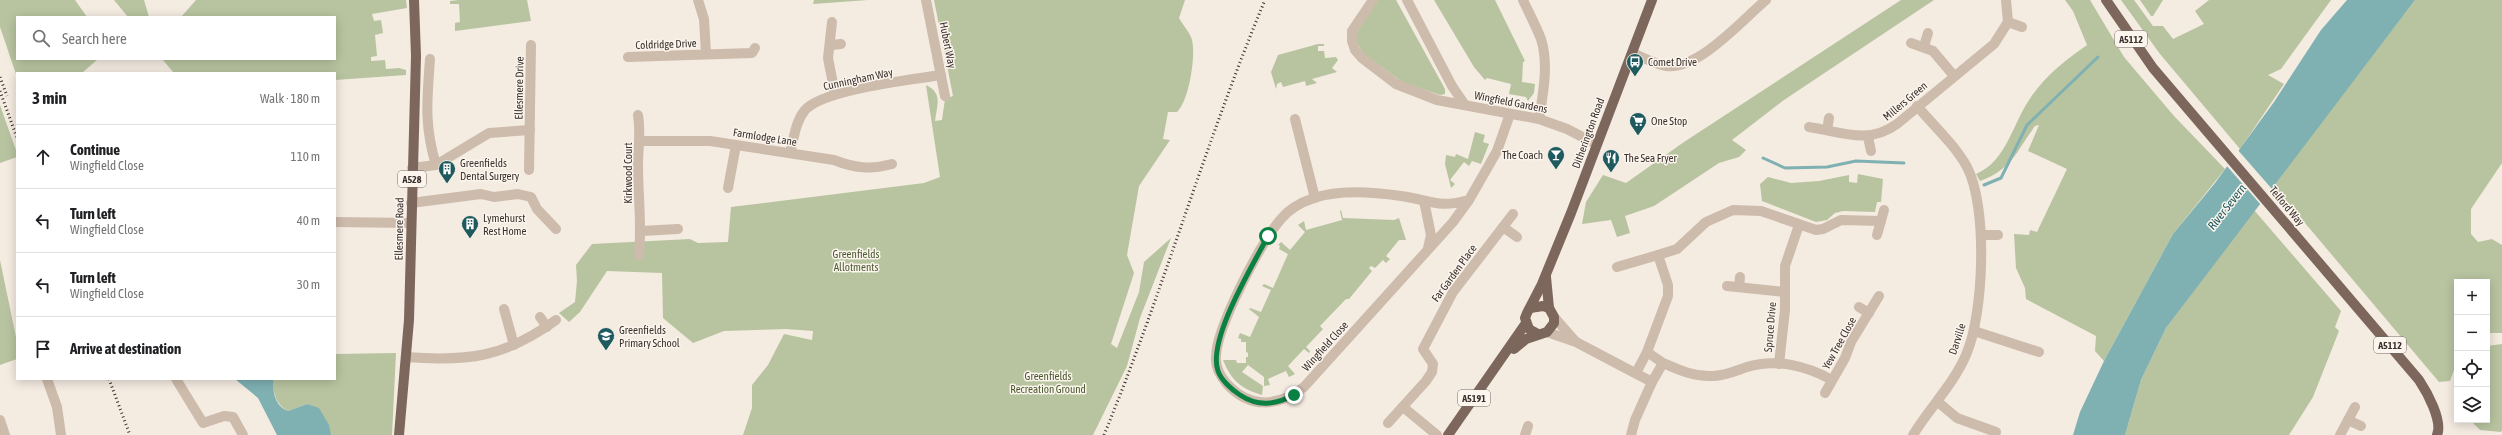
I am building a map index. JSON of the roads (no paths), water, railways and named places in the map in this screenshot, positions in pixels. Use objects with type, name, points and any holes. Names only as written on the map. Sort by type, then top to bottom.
[{"type":"main road","name":"Ellesmere Road","points":[[399,435],[406,357],[411,223],[416,56],[414,0]]},
{"type":"main road","name":"Ditherington Road","points":[[1448,435],[1501,362],[1526,323],[1527,313],[1546,273],[1652,0]]},
{"type":"main road","name":"Telford Way","points":[[2106,0],[2140,51],[2202,126],[2419,380],[2430,396],[2439,434]]},
{"type":"main road","name":"Ditherington Road","points":[[1546,273],[1549,308],[1554,317]]},
{"type":"main road","points":[[1530,308],[1543,306],[1549,308]]},
{"type":"main road","points":[[1526,323],[1528,329],[1542,333],[1552,328],[1554,317]]},
{"type":"main road","name":"Ditherington Road","points":[[1501,362],[1522,342],[1542,333]]},
{"type":"street","name":"Coldridge Drive","points":[[698,0],[704,19],[706,54]]},
{"type":"street","name":"Hubert Way","points":[[926,0],[945,96]]},
{"type":"street","name":"Wingfield Gardens","points":[[1373,0],[1352,31],[1352,41],[1355,50],[1396,84],[1437,100],[1539,119],[1567,129],[1596,144]]},
{"type":"street","name":"Wingfield Gardens","points":[[1407,0],[1452,86],[1465,105]]},
{"type":"street","points":[[1523,0],[1540,39],[1544,54],[1544,73],[1539,119]]},
{"type":"street","points":[[1632,53],[1663,65],[1688,62],[1703,54],[1766,0]]},
{"type":"street","points":[[2006,0],[2008,22],[2022,27]]},
{"type":"street","points":[[832,22],[831,45],[828,58],[835,94]]},
{"type":"street","name":"Millers Green","points":[[1809,127],[1868,137],[1887,131],[1994,44],[2008,22]]},
{"type":"street","points":[[1924,46],[1928,33]]},
{"type":"street","points":[[1911,43],[1924,46],[1933,51],[1954,76]]},
{"type":"street","points":[[831,45],[841,44]]},
{"type":"street","name":"Ellesmere Drive","points":[[529,171],[531,45]]},
{"type":"street","name":"Coldridge Drive","points":[[628,58],[752,53],[755,48]]},
{"type":"street","points":[[430,60],[426,116],[428,134],[436,165]]},
{"type":"street","name":"Cunningham Way","points":[[790,153],[799,120],[814,102],[835,94],[941,74]]},
{"type":"street","name":"Darville","points":[[1913,435],[1938,402],[1966,354],[1974,330],[1979,296],[1981,235],[1978,203],[1967,167],[1917,106]]},
{"type":"street","name":"Wingfield Close","points":[[1469,200],[1440,205],[1401,196],[1353,193],[1315,198],[1296,206],[1282,218],[1268,236],[1223,327],[1216,357],[1218,371],[1235,392],[1246,399],[1258,403],[1284,401],[1304,387],[1453,222],[1469,200],[1497,151],[1510,114]]},
{"type":"street","name":"Kirkwood Court","points":[[638,115],[640,141],[638,162],[642,231],[639,255]]},
{"type":"street","points":[[1827,130],[1829,118]]},
{"type":"street","points":[[1295,119],[1315,198]]},
{"type":"street","name":"Ellesmere Drive","points":[[412,168],[436,165],[489,133],[530,130]]},
{"type":"street","points":[[1868,137],[1871,151]]},
{"type":"street","name":"Farmlodge Lane","points":[[640,141],[702,141],[834,160],[852,168],[887,168]]},
{"type":"street","points":[[728,188],[736,145]]},
{"type":"street","points":[[411,202],[446,197],[518,194],[531,197],[537,209],[556,229]]},
{"type":"street","points":[[1424,201],[1431,235],[1428,250]]},
{"type":"street","points":[[1617,267],[1677,249],[1706,222],[1715,216],[1733,210],[1761,211],[1816,230],[1823,229],[1841,220],[1881,221]]},
{"type":"street","points":[[1877,235],[1884,210]]},
{"type":"street","name":"Far Garden Place","points":[[1403,407],[1432,372],[1432,361],[1423,351],[1427,337],[1453,292],[1513,214]]},
{"type":"street","points":[[336,222],[411,223]]},
{"type":"street","name":"Spruce Drive","points":[[1779,364],[1785,292],[1786,257],[1799,225]]},
{"type":"street","points":[[1503,226],[1517,237]]},
{"type":"street","points":[[642,231],[678,228]]},
{"type":"street","points":[[1981,235],[1998,235]]},
{"type":"street","points":[[1636,373],[1647,352],[1668,296],[1668,286],[1658,254]]},
{"type":"street","name":"Spruce Drive","points":[[1727,286],[1739,282],[1785,292]]},
{"type":"street","name":"Yew Tree Close","points":[[1825,393],[1851,342],[1879,296]]},
{"type":"street","points":[[1859,307],[1869,313]]},
{"type":"street","points":[[508,313],[514,345]]},
{"type":"street","points":[[540,317],[548,327]]},
{"type":"street","points":[[1554,317],[1576,342]]},
{"type":"street","points":[[406,357],[462,359],[483,356],[514,345],[548,327],[556,320]]},
{"type":"street","points":[[1974,330],[2039,352]]},
{"type":"street","points":[[1542,333],[1576,342],[1652,382]]},
{"type":"street","name":"Yew Tree Close","points":[[1647,352],[1662,363],[1690,374],[1712,376],[1759,364],[1779,364],[1811,369],[1832,380]]},
{"type":"street","points":[[1631,435],[1635,420],[1662,363]]},
{"type":"street","points":[[47,380],[57,407],[61,435]]},
{"type":"street","points":[[177,380],[203,423],[224,416],[233,417],[242,435]]},
{"type":"street","points":[[1938,402],[1957,418],[1996,432]]},
{"type":"street","points":[[1388,423],[1403,407],[1436,435]]},
{"type":"street","points":[[2340,435],[2354,407]]},
{"type":"street","points":[[0,420],[5,435]]},
{"type":"street","points":[[2348,420],[2361,426]]},
{"type":"water","name":"River Severn","points":[[2347,0],[2415,0],[2166,328],[2141,380],[2125,435],[2073,435],[2080,412],[2104,361],[2173,234],[2215,183],[2274,102],[2321,30]]},
{"type":"water","points":[[236,380],[274,380],[274,394],[280,406],[288,411],[307,404],[319,408],[329,425],[331,435],[277,435],[258,398]]},
{"type":"waterway","points":[[1984,185],[2001,178],[2027,125],[2098,57]]},
{"type":"waterway","points":[[1763,158],[1785,168],[1827,167],[1856,161],[1904,163]]},
{"type":"railway","points":[[1104,435],[1146,327],[1223,108],[1265,0]]},
{"type":"railway","points":[[0,77],[7,96]]},
{"type":"railway","points":[[0,91],[16,135]]},
{"type":"railway","points":[[109,380],[130,435]]},
{"type":"place","name":"Comet Drive","points":[[1635,77]]},
{"type":"place","name":"One Stop","points":[[1638,136]]},
{"type":"place","name":"The Coach","points":[[1556,170]]},
{"type":"place","name":"The Sea Fryer","points":[[1611,173]]},
{"type":"place","name":"Greenfields Dental Surgery","points":[[447,184]]},
{"type":"place","name":"Lymehurst Rest Home","points":[[470,239]]},
{"type":"place","name":"Greenfields Primary School","points":[[606,351]]},
{"type":"park label","name":"Greenfields Allotments","points":[[856,260]]},
{"type":"park label","name":"Greenfields Recreation Ground","points":[[1048,382]]}]
